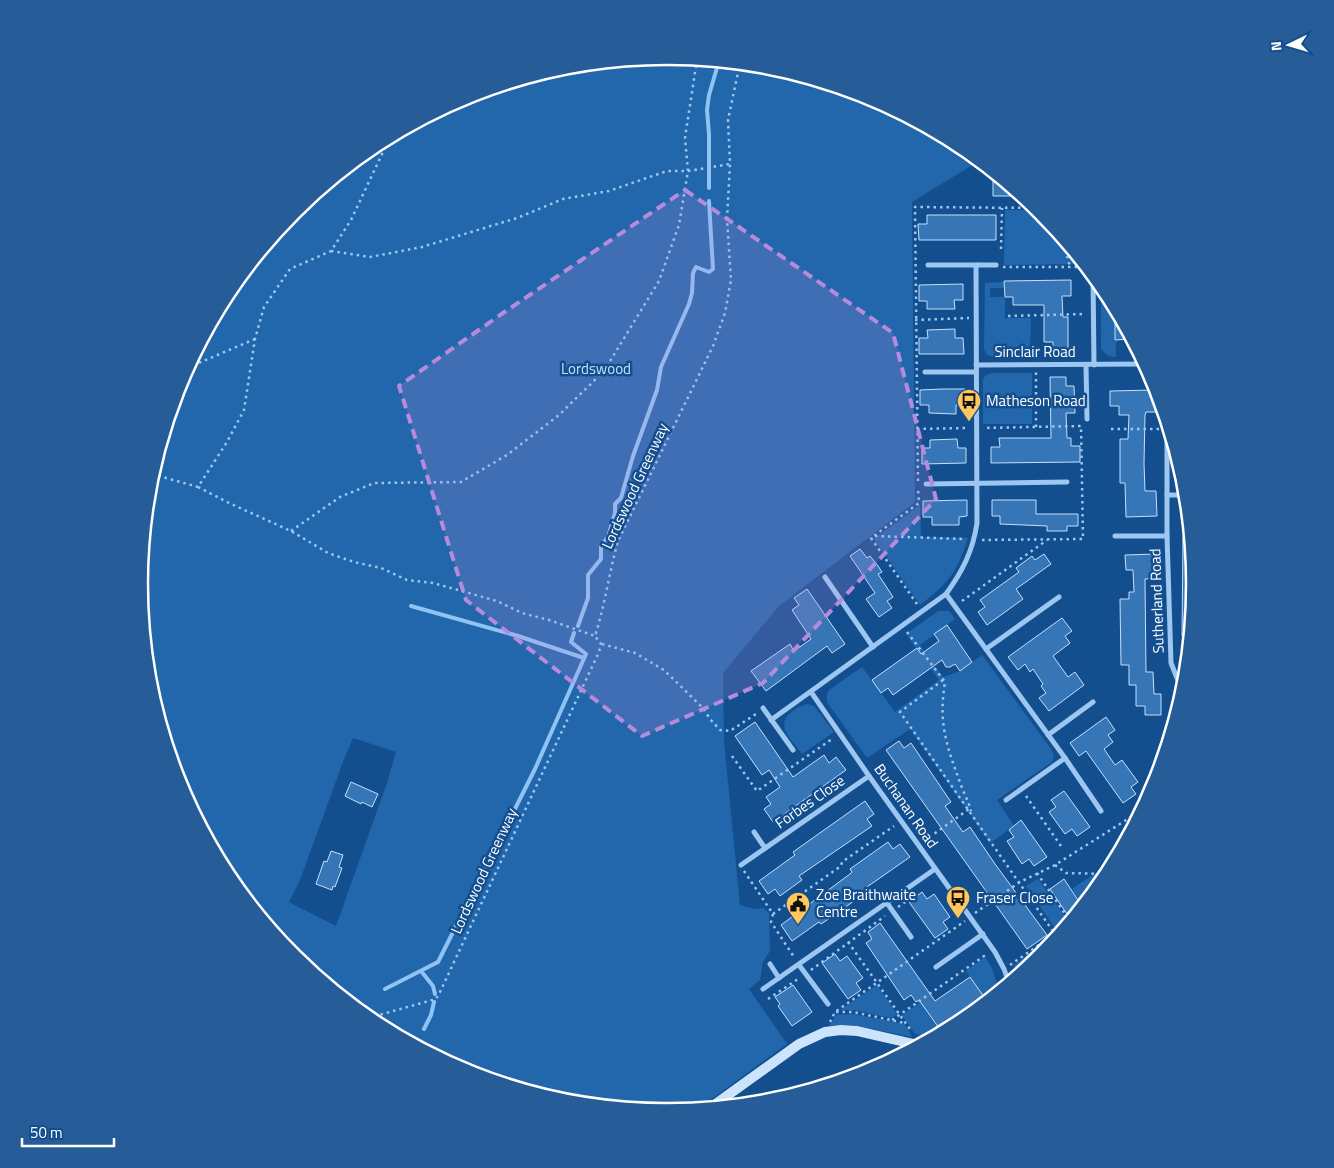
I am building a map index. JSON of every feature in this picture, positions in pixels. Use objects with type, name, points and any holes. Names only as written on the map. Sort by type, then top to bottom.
[{"type":"street","points":[[928,265],[996,265]]},
{"type":"street","points":[[771,720],[946,594],[959,576],[969,556],[976,523],[976,265]]},
{"type":"street","name":"Sinclair Road","points":[[1093,288],[1094,365]]},
{"type":"street","points":[[1086,364],[1087,419]]},
{"type":"street","name":"Sinclair Road","points":[[976,365],[1137,364]]},
{"type":"street","points":[[925,372],[976,372]]},
{"type":"street","name":"Sutherland Road","points":[[1167,447],[1167,536],[1171,663],[1177,678]]},
{"type":"street","points":[[926,484],[1066,482]]},
{"type":"street","points":[[1167,496],[1178,495]]},
{"type":"street","name":"Sutherland Road","points":[[1115,536],[1167,536]]},
{"type":"street","points":[[825,577],[874,647]]},
{"type":"street","points":[[946,594],[1048,734],[1101,812]]},
{"type":"street","points":[[986,649],[1059,597]]},
{"type":"street","name":"Buchanan Road","points":[[811,692],[983,934],[1004,969],[1006,976]]},
{"type":"street","points":[[1048,734],[1093,702]]},
{"type":"street","points":[[763,708],[793,750]]},
{"type":"street","points":[[1006,800],[1065,758]]},
{"type":"street","name":"Forbes Close","points":[[740,865],[869,776]]},
{"type":"street","name":"Forbes Close","points":[[754,832],[765,848]]},
{"type":"street","points":[[763,989],[935,869]]},
{"type":"street","points":[[887,903],[911,937]]},
{"type":"street","points":[[936,967],[983,934]]},
{"type":"street","points":[[770,964],[779,978]]},
{"type":"street","points":[[799,964],[828,1004]]},
{"type":"street","points":[[721,1100],[799,1044],[825,1032],[857,1030],[912,1041]]},
{"type":"path","points":[[291,531],[340,497],[374,483],[462,482],[507,454],[559,415],[604,371],[659,281],[679,225],[688,171],[685,138],[695,66]]},
{"type":"path","name":"Lordswood Greenway","points":[[596,636],[618,541],[713,346],[725,313],[731,280],[727,219],[730,164],[728,120],[739,70]]},
{"type":"path","points":[[331,251],[351,220],[385,149]]},
{"type":"path","points":[[198,487],[227,442],[244,410],[255,339],[264,307],[290,269],[331,251],[370,257],[422,247],[517,218],[563,199],[609,191],[667,171],[688,171],[730,164]]},
{"type":"path","points":[[1001,249],[1002,208]]},
{"type":"path","points":[[1066,253],[1070,267]]},
{"type":"path","points":[[1004,267],[1078,267]]},
{"type":"path","points":[[1008,316],[1094,314]]},
{"type":"path","points":[[915,320],[963,318]]},
{"type":"path","points":[[198,363],[255,339]]},
{"type":"path","points":[[1036,365],[1036,427]]},
{"type":"path","points":[[917,429],[964,428]]},
{"type":"path","points":[[1112,429],[1162,429]]},
{"type":"path","points":[[160,476],[198,487],[228,503],[291,531],[328,553],[354,562],[382,568],[407,580],[433,583],[497,601],[522,613],[550,620],[596,636],[601,644],[635,653],[664,670],[703,708],[720,730],[730,731],[763,708]]},
{"type":"path","points":[[874,536],[974,539]]},
{"type":"path","points":[[954,606],[1048,540]]},
{"type":"path","points":[[903,626],[945,682],[942,703],[943,726],[970,811]]},
{"type":"path","name":"Lordswood Greenway","points":[[378,1015],[436,998],[440,992],[588,676],[601,644]]},
{"type":"path","points":[[943,680],[900,712],[1052,931]]},
{"type":"path","points":[[732,756],[757,791],[840,734]]},
{"type":"path","points":[[1021,789],[1061,846]]},
{"type":"path","points":[[919,845],[970,811]]},
{"type":"path","points":[[799,964],[771,922],[773,914],[841,866],[842,862],[901,820]]},
{"type":"path","points":[[740,865],[773,914]]},
{"type":"path","points":[[1054,865],[1066,873],[1098,874]]},
{"type":"path","points":[[1037,873],[1066,915]]},
{"type":"path","points":[[768,999],[916,894]]},
{"type":"path","points":[[964,921],[976,939]]},
{"type":"path","points":[[848,942],[906,1023],[915,1039]]},
{"type":"path","points":[[1004,969],[1041,944]]},
{"type":"path","points":[[892,1020],[987,954],[990,960]]},
{"type":"path","points":[[835,1012],[853,1012],[906,1023]]},
{"type":"highlighted area","points":[[685,190],[893,333],[936,499],[763,683],[642,736],[466,600],[399,386]]},
{"type":"green space","name":"Lordswood","points":[[633,66],[701,66],[735,69],[768,75],[834,93],[866,105],[927,135],[973,165],[912,202],[915,502],[779,606],[723,673],[724,742],[740,905],[754,909],[763,908],[769,913],[770,951],[763,962],[760,980],[749,989],[787,1044],[708,1101],[667,1103],[599,1099],[566,1093],[500,1075],[437,1049],[379,1016],[351,996],[300,951],[255,900],[235,872],[202,814],[176,751],[166,718],[152,652],[149,618],[149,550],[152,516],[166,450],[176,417],[202,354],[218,324],[255,268],[277,242],[300,217],[351,172],[379,152],[437,119],[500,93],[533,83],[599,69]],"holes":[[[353,738],[396,752],[387,783],[336,926],[289,902],[300,880]]]},
{"type":"green space","points":[[1005,210],[1026,210],[1076,264],[1004,265]]},
{"type":"green space","points":[[1004,282],[1004,288],[990,288],[990,297],[1005,297],[1005,318],[1031,318],[1030,356],[990,356],[986,354],[984,349],[985,283]]},
{"type":"green space","points":[[1101,299],[1116,324],[1116,357],[1107,355],[1101,349]]},
{"type":"green space","points":[[992,373],[1032,373],[1032,424],[983,424],[983,379],[986,375]]},
{"type":"green space","points":[[920,505],[921,537],[968,538],[960,560],[951,576],[920,605],[874,539]]},
{"type":"green space","points":[[938,611],[949,611],[955,619],[920,645],[943,677],[958,672],[982,655],[1054,755],[1052,762],[997,800],[1014,826],[990,843],[910,729],[867,758],[827,702],[829,690],[862,667],[895,712],[939,680],[906,634]]},
{"type":"green space","points":[[808,704],[814,706],[834,732],[802,754],[789,738],[784,727],[787,716]]},
{"type":"green space","points":[[1100,870],[1079,900],[1072,889]]},
{"type":"green space","points":[[1038,879],[1065,917],[1055,928],[1026,886]]},
{"type":"green space","points":[[1036,949],[1016,968],[1013,966]]},
{"type":"green space","points":[[985,957],[992,968],[997,984],[983,996],[966,971]]},
{"type":"green space","points":[[877,985],[897,1014],[891,1018],[854,1010],[840,1010]]},
{"type":"green space","points":[[921,1002],[938,1026],[922,1035],[915,1034],[902,1015]]},
{"type":"green space","points":[[853,1014],[905,1024],[912,1037],[852,1025],[829,1026],[836,1015]]},
{"type":"building","points":[[993,180],[1011,196],[993,196]]},
{"type":"building","points":[[927,215],[996,215],[996,240],[919,240],[918,224],[927,224]]},
{"type":"building","points":[[1071,280],[1071,296],[1062,296],[1063,317],[1068,317],[1068,350],[1053,350],[1053,342],[1044,342],[1044,305],[1013,305],[1013,297],[1005,297],[1004,281]]},
{"type":"building","points":[[963,284],[963,300],[954,300],[955,309],[927,309],[927,301],[919,301],[919,285]]},
{"type":"building","points":[[1115,322],[1124,339],[1115,340]]},
{"type":"building","points":[[955,329],[955,338],[963,338],[964,354],[919,354],[919,338],[928,338],[927,330]]},
{"type":"building","points":[[1050,377],[1066,377],[1066,386],[1074,386],[1075,413],[1066,413],[1067,438],[1071,438],[1071,446],[1080,446],[1080,462],[991,463],[991,447],[1000,447],[999,438],[1051,438]]},
{"type":"building","points":[[965,389],[965,405],[956,405],[956,414],[929,413],[929,405],[920,405],[920,390]]},
{"type":"building","points":[[1148,390],[1156,412],[1146,412],[1145,415],[1145,491],[1156,491],[1157,516],[1126,517],[1125,483],[1120,483],[1120,439],[1128,439],[1129,415],[1119,415],[1119,406],[1110,406],[1110,391]]},
{"type":"building","points":[[957,439],[958,448],[966,448],[966,463],[922,464],[922,448],[930,448],[930,440]]},
{"type":"building","points":[[967,500],[967,516],[959,517],[959,525],[932,525],[932,517],[923,517],[923,501]]},
{"type":"building","points":[[992,500],[1036,500],[1036,514],[1078,514],[1078,526],[1067,526],[1067,531],[1047,531],[1047,526],[1000,524],[1000,516],[992,516]]},
{"type":"building","points":[[1184,537],[1186,584],[1185,618],[1182,636]]},
{"type":"building","points":[[860,549],[867,558],[870,556],[878,566],[882,572],[878,574],[893,597],[887,601],[892,608],[879,617],[866,599],[875,593],[850,556]]},
{"type":"building","points":[[1044,554],[1051,564],[1016,589],[1023,599],[987,625],[978,612],[985,607],[980,600],[1019,572],[1016,568],[1032,556],[1035,560]]},
{"type":"building","points":[[1156,554],[1157,578],[1145,579],[1146,672],[1153,672],[1154,694],[1161,694],[1161,715],[1145,715],[1145,706],[1136,706],[1136,685],[1129,685],[1129,665],[1121,665],[1120,599],[1129,599],[1129,592],[1134,592],[1133,570],[1126,570],[1125,555]]},
{"type":"building","points":[[807,589],[845,644],[832,653],[827,646],[766,691],[751,671],[790,644],[794,651],[811,639],[792,610],[799,605],[794,598]]},
{"type":"building","points":[[1062,618],[1072,631],[1065,636],[1070,643],[1053,656],[1068,677],[1075,672],[1084,685],[1049,711],[1039,698],[1046,693],[1041,686],[1043,684],[1033,669],[1030,672],[1025,664],[1018,670],[1008,657]]},
{"type":"building","points":[[947,625],[972,662],[960,671],[955,664],[946,667],[942,660],[893,695],[888,688],[881,693],[872,680],[917,648],[921,654],[939,641],[934,634]]},
{"type":"building","points":[[1106,717],[1115,730],[1108,735],[1113,742],[1104,749],[1115,765],[1122,760],[1138,782],[1131,787],[1136,794],[1123,803],[1086,751],[1079,756],[1070,743]]},
{"type":"building","points":[[755,722],[793,777],[824,755],[829,763],[836,757],[846,770],[773,822],[764,809],[771,804],[766,797],[780,787],[769,770],[762,775],[735,736]]},
{"type":"building","points":[[899,741],[904,748],[911,743],[951,802],[945,806],[958,825],[963,832],[970,827],[1047,935],[1027,949],[886,750]]},
{"type":"building","points":[[351,782],[378,794],[372,807],[345,796]]},
{"type":"building","points":[[1064,791],[1090,827],[1077,836],[1072,829],[1065,834],[1049,812],[1056,807],[1051,800]]},
{"type":"building","points":[[865,801],[874,814],[867,819],[872,826],[799,876],[802,880],[780,896],[775,889],[768,894],[759,881],[795,855],[793,852]]},
{"type":"building","points":[[1021,820],[1047,857],[1034,866],[1029,859],[1022,864],[1007,841],[1014,837],[1009,830]]},
{"type":"building","points":[[888,842],[893,849],[900,844],[910,857],[864,889],[866,892],[839,912],[821,924],[819,922],[792,941],[781,925],[850,874],[852,872],[850,869]]},
{"type":"building","points":[[331,851],[343,855],[339,867],[342,868],[332,890],[316,884],[324,861],[327,862]]},
{"type":"building","points":[[1064,879],[1078,901],[1067,914],[1050,889]]},
{"type":"building","points":[[922,892],[927,899],[934,894],[950,917],[943,922],[948,929],[935,938],[909,902]]},
{"type":"building","points":[[880,923],[935,1001],[970,977],[983,996],[938,1026],[919,1000],[916,1002],[911,995],[904,1000],[866,943],[872,939],[868,932]]},
{"type":"building","points":[[835,954],[840,961],[847,956],[863,978],[856,983],[861,990],[848,999],[822,963]]},
{"type":"building","points":[[793,985],[812,1012],[792,1026],[778,1006],[780,1004],[775,997]]},
{"type":"waterway","points":[[709,188],[707,110],[709,95],[717,67]]},
{"type":"waterway","points":[[578,626],[588,598],[588,575],[601,559],[601,546],[608,537],[615,513],[615,504],[621,498],[633,456],[657,390],[661,367],[689,304],[692,293],[693,273],[696,267],[709,272],[713,269],[709,201]]},
{"type":"waterway","points":[[411,606],[518,636],[584,658]]},
{"type":"waterway","points":[[385,989],[438,962],[535,769],[586,654],[571,642],[574,633]]},
{"type":"waterway","points":[[421,971],[433,986],[435,994]]},
{"type":"waterway","points":[[424,1029],[431,1015],[434,1002]]},
{"type":"place","name":"Matheson Road","points":[[969,422]]},
{"type":"place","name":"Fraser Close","points":[[958,919]]},
{"type":"place","name":"Zoe Braithwaite Centre","points":[[798,925]]}]
